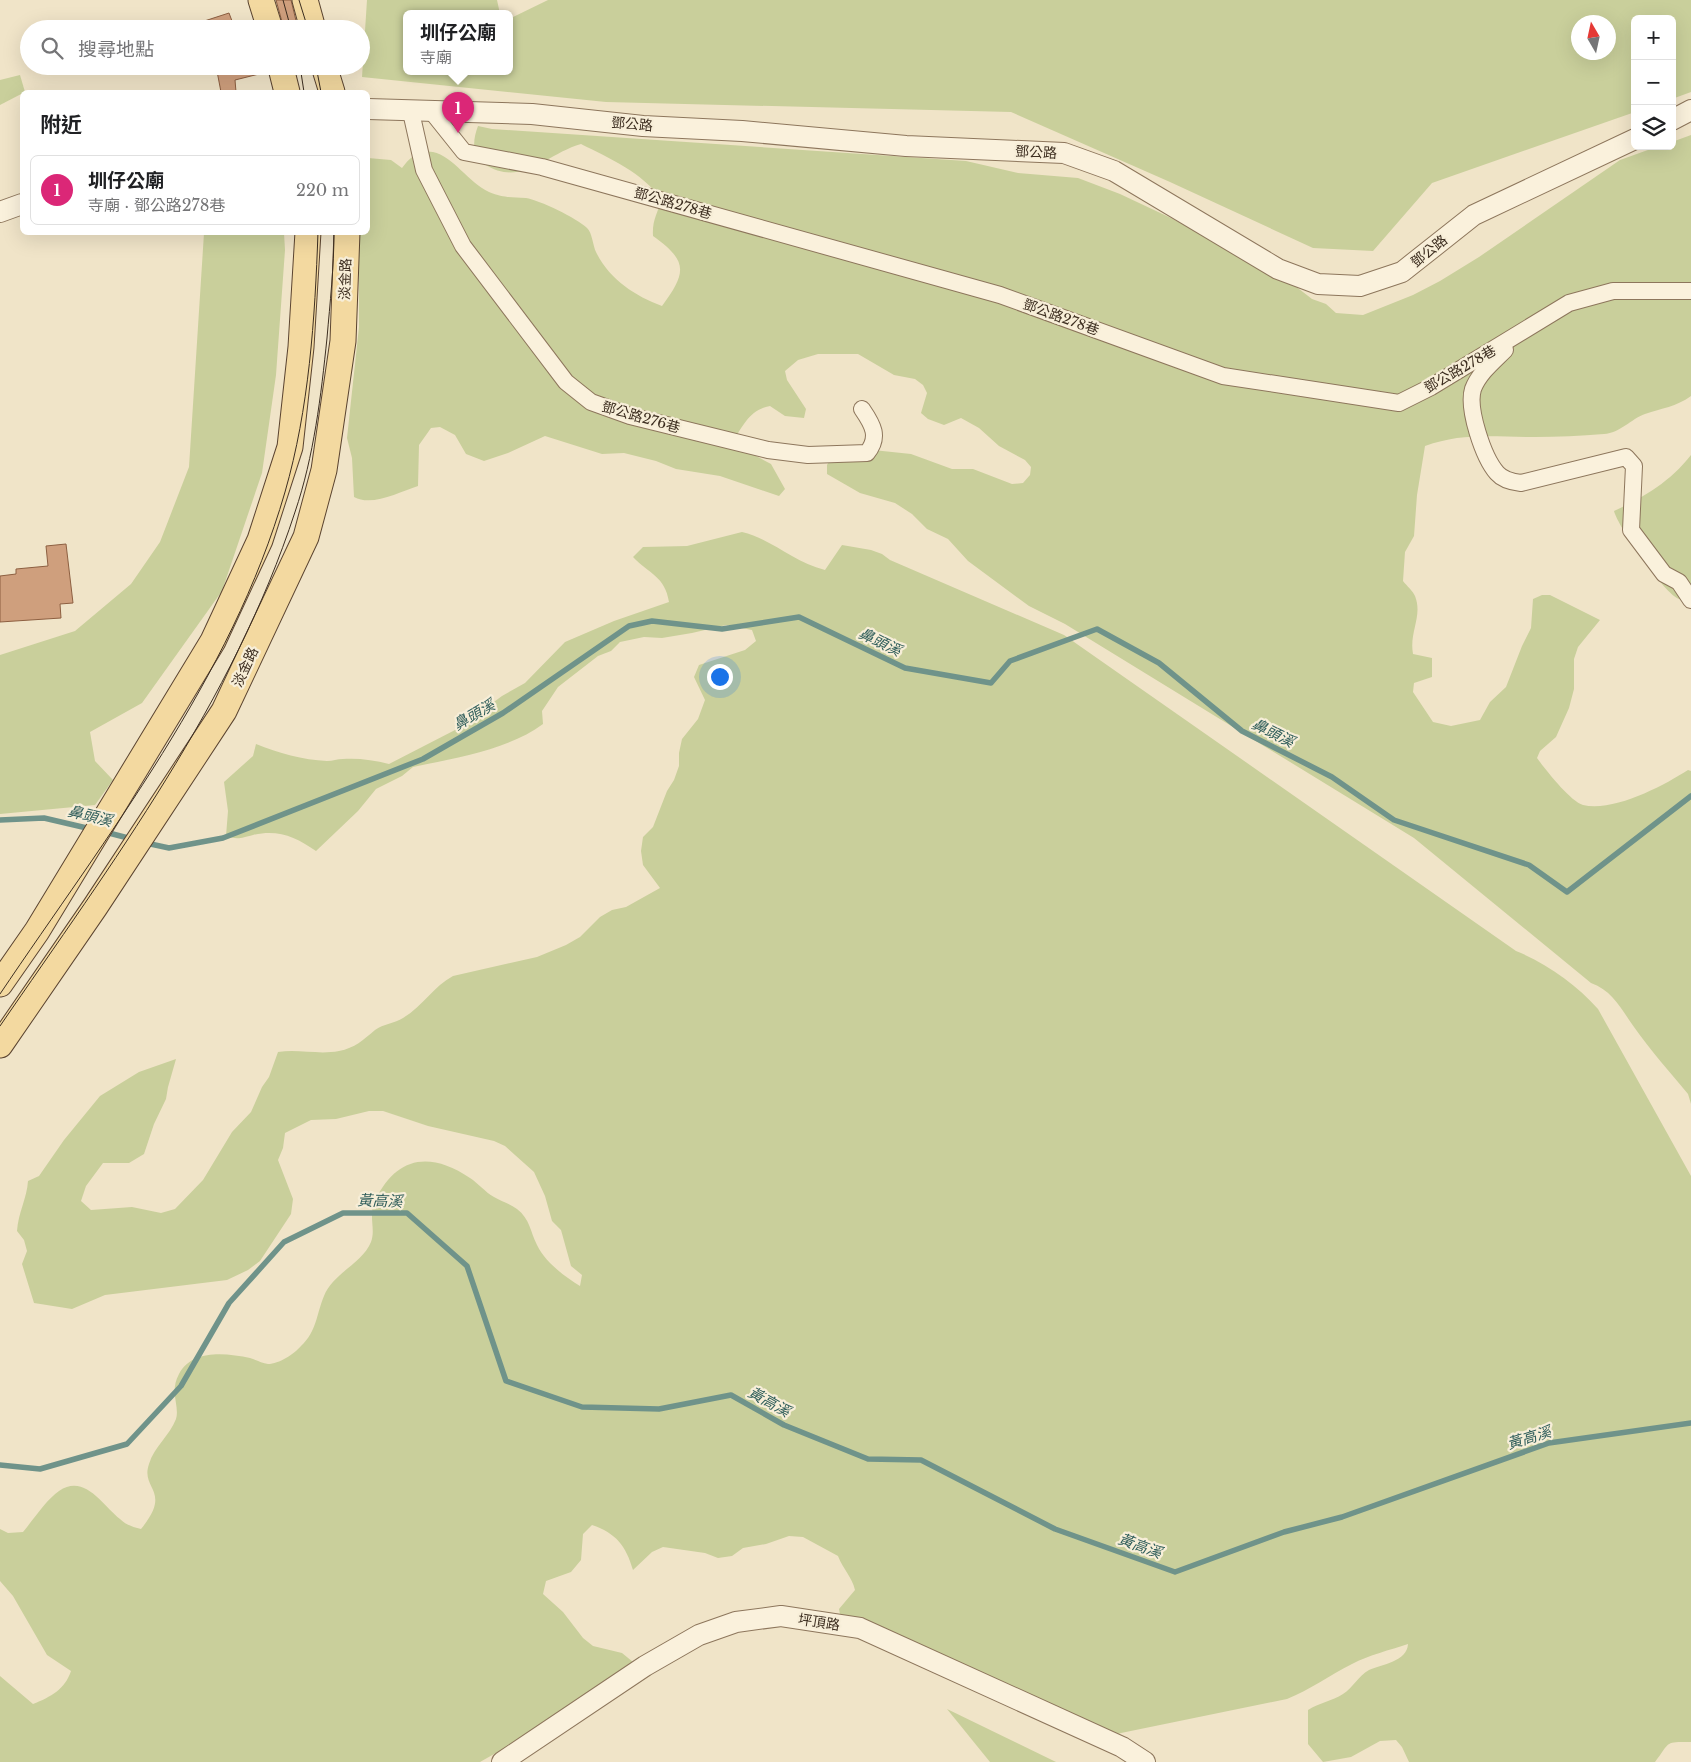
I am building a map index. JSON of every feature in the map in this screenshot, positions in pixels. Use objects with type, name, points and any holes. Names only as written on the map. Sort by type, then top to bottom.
[{"type":"main road","points":[[261,0],[267,20]]},
{"type":"main road","points":[[305,0],[311,20]]},
{"type":"main road","points":[[283,75],[286,90]]},
{"type":"main road","points":[[327,75],[331,90]]},
{"type":"main road","points":[[0,984],[37,931],[213,641],[260,540],[290,446],[301,347],[308,235]]},
{"type":"main road","name":"淡金路","points":[[0,1046],[224,711],[306,536],[324,470],[343,341],[347,235]]},
{"type":"street","name":"鄧公路","points":[[370,109],[411,112],[532,114],[643,126],[742,131],[906,146],[1064,153],[1114,171],[1278,269],[1318,284],[1360,286],[1402,272],[1474,215],[1631,141]]},
{"type":"street","points":[[1676,118],[1691,110]]},
{"type":"street","name":"鄧公路276巷","points":[[411,112],[424,170],[463,246],[566,382],[591,402],[630,416],[768,450],[808,455],[867,453],[874,445],[875,429],[862,409]]},
{"type":"street","name":"鄧公路278巷","points":[[432,112],[464,152],[542,166],[1000,295],[1223,376],[1399,403],[1431,387],[1569,303],[1613,291],[1691,291]]},
{"type":"street","points":[[0,212],[20,205]]},
{"type":"street","points":[[1530,327],[1486,368],[1473,389],[1472,407],[1480,441],[1497,473],[1508,481],[1521,483],[1626,457],[1634,466],[1631,530],[1664,574],[1679,582],[1691,600]]},
{"type":"street","name":"坪頂路","points":[[502,1762],[645,1666],[699,1635],[736,1622],[781,1616],[860,1628],[1122,1747],[1145,1762]]},
{"type":"green space","points":[[367,0],[497,0],[499,10],[403,10],[403,75],[513,75],[513,17],[548,0],[1691,0],[1691,92],[1676,98],[1676,15],[1631,15],[1631,113],[1432,183],[1373,251],[1313,248],[1011,112],[606,102],[362,77],[362,75],[370,75],[370,20],[366,20]]},
{"type":"green space","points":[[20,75],[24,90],[20,90],[20,95],[0,105],[0,80]]},
{"type":"green space","points":[[478,126],[492,129],[966,161],[1018,173],[1078,178],[1120,194],[1171,218],[1290,282],[1312,299],[1326,304],[1336,313],[1363,315],[1413,295],[1440,281],[1479,257],[1620,160],[1648,150],[1676,150],[1676,141],[1691,135],[1691,396],[1674,405],[1640,416],[1610,433],[1560,437],[1466,437],[1425,446],[1417,495],[1414,536],[1405,552],[1403,581],[1414,594],[1418,610],[1412,646],[1413,654],[1432,658],[1432,677],[1414,683],[1413,692],[1433,722],[1451,726],[1480,720],[1490,702],[1506,687],[1531,628],[1533,599],[1542,595],[1550,595],[1600,620],[1578,647],[1574,659],[1574,689],[1569,708],[1556,737],[1540,751],[1537,758],[1571,798],[1583,805],[1609,805],[1623,801],[1652,790],[1688,770],[1691,771],[1691,1104],[1688,1094],[1611,996],[1599,986],[1591,983],[1414,838],[1065,624],[1029,606],[968,561],[948,539],[927,529],[912,514],[895,503],[860,493],[827,474],[827,465],[831,458],[873,450],[911,454],[952,469],[973,469],[1012,484],[1023,483],[1030,475],[1031,467],[1025,460],[999,446],[979,428],[961,418],[944,425],[928,419],[921,413],[927,393],[923,385],[915,379],[894,375],[858,354],[818,354],[798,360],[785,371],[787,380],[806,409],[804,418],[785,416],[770,406],[763,408],[747,420],[732,443],[771,464],[785,489],[779,496],[720,476],[676,469],[656,461],[624,453],[602,454],[545,436],[508,453],[484,461],[466,454],[455,435],[440,427],[431,428],[419,445],[418,486],[377,499],[361,500],[354,497],[352,458],[347,438],[359,327],[359,235],[370,235],[370,158],[391,160],[402,168],[415,155],[428,151],[433,152],[440,154],[454,164],[475,183],[489,192],[503,196],[532,199],[558,210],[575,219],[589,230],[601,262],[615,278],[633,292],[662,306],[679,276],[678,260],[673,253],[653,236],[654,221],[661,199],[645,181],[635,174],[581,144],[522,171],[497,170],[480,160],[475,151],[474,141]]},
{"type":"green space","points":[[204,235],[284,235],[285,250],[276,375],[262,473],[222,591],[142,703],[90,732],[95,761],[113,780],[95,805],[0,814],[0,655],[75,631],[131,584],[160,542],[189,467]]},
{"type":"green space","points":[[1691,455],[1691,598],[1679,599],[1653,573],[1624,531],[1614,511],[1656,488],[1683,465]]},
{"type":"green space","points":[[742,532],[753,535],[803,562],[825,570],[842,545],[871,550],[1064,635],[1516,951],[1539,962],[1560,976],[1581,992],[1598,1009],[1691,1176],[1691,1742],[1669,1744],[1655,1762],[1409,1762],[1402,1747],[1396,1740],[1380,1741],[1351,1757],[1323,1762],[1308,1744],[1308,1710],[1343,1694],[1369,1670],[1399,1659],[1407,1650],[1408,1644],[1372,1655],[1287,1699],[1121,1733],[1110,1737],[841,1620],[839,1609],[855,1590],[852,1581],[838,1556],[803,1537],[789,1536],[766,1544],[743,1548],[732,1556],[718,1558],[705,1553],[663,1547],[652,1552],[633,1570],[627,1554],[614,1536],[592,1525],[583,1534],[581,1560],[571,1572],[546,1581],[543,1594],[563,1612],[583,1638],[593,1646],[622,1653],[633,1662],[624,1674],[593,1698],[480,1762],[0,1762],[0,1676],[33,1704],[61,1688],[71,1671],[47,1655],[13,1596],[0,1581],[0,1529],[8,1533],[23,1532],[54,1495],[68,1487],[77,1486],[93,1493],[125,1523],[141,1529],[150,1516],[155,1498],[148,1480],[149,1464],[154,1452],[176,1419],[175,1387],[179,1374],[192,1360],[210,1355],[231,1355],[272,1364],[298,1349],[313,1329],[328,1288],[367,1250],[373,1232],[372,1217],[375,1201],[383,1186],[393,1175],[415,1162],[441,1164],[455,1169],[473,1180],[491,1195],[514,1207],[521,1213],[527,1221],[541,1252],[556,1268],[580,1286],[582,1275],[571,1266],[561,1230],[552,1221],[545,1196],[534,1172],[505,1146],[494,1141],[428,1126],[383,1111],[369,1111],[336,1119],[311,1120],[285,1133],[283,1148],[278,1160],[293,1199],[291,1214],[260,1261],[248,1270],[227,1280],[105,1295],[72,1309],[34,1303],[22,1264],[27,1251],[24,1240],[17,1231],[28,1181],[39,1176],[64,1140],[100,1096],[139,1072],[176,1059],[166,1099],[154,1124],[144,1154],[129,1163],[103,1163],[86,1186],[81,1201],[91,1210],[132,1207],[161,1213],[175,1209],[203,1180],[232,1132],[251,1112],[262,1087],[269,1077],[278,1052],[331,1052],[350,1048],[378,1028],[400,1020],[417,1008],[440,985],[453,976],[537,957],[566,945],[580,937],[600,917],[612,910],[626,907],[660,888],[643,865],[641,851],[643,837],[653,827],[679,766],[682,739],[698,719],[705,700],[694,677],[699,665],[745,650],[756,641],[752,630],[726,625],[662,638],[644,637],[620,642],[611,651],[598,656],[558,687],[542,711],[543,724],[529,733],[498,747],[413,767],[402,776],[376,789],[358,811],[316,851],[294,838],[279,834],[262,833],[240,838],[226,836],[228,811],[224,782],[253,756],[256,744],[300,758],[327,761],[360,759],[389,764],[457,729],[502,696],[525,683],[565,642],[614,621],[669,602],[664,586],[656,576],[633,557],[643,547],[687,546]]},
{"type":"green space","points":[[947,1709],[1056,1762],[990,1762]]},
{"type":"building","points":[[276,0],[291,0],[296,20],[282,20]]},
{"type":"building","points":[[229,13],[232,20],[207,20]]},
{"type":"building","points":[[218,75],[255,75],[235,80],[236,90],[221,90]]},
{"type":"building","points":[[66,544],[73,603],[60,604],[61,618],[0,622],[0,576],[16,574],[16,569],[48,566],[46,546]]},
{"type":"waterway","name":"鼻頭溪","points":[[146,843],[169,848],[223,838],[423,759],[503,713],[629,626],[652,621],[722,629],[799,617],[905,668],[991,683],[1010,661],[1097,629],[1159,663],[1242,731],[1332,777],[1394,820],[1529,865],[1567,892],[1691,796]]},
{"type":"waterway","name":"鼻頭溪","points":[[0,820],[44,818],[91,829]]},
{"type":"waterway","name":"鼻頭溪","points":[[105,832],[132,839]]},
{"type":"waterway","name":"黃高溪","points":[[0,1465],[40,1469],[127,1444],[181,1386],[229,1303],[284,1242],[343,1213],[407,1213],[467,1266],[506,1381],[582,1407],[659,1409],[731,1395],[784,1425],[868,1459],[921,1460],[1055,1529],[1175,1572],[1284,1532],[1342,1517],[1549,1443],[1691,1423]]},
{"type":"tram line","points":[[283,0],[289,20]]},
{"type":"tram line","points":[[299,0],[305,20]]},
{"type":"tram line","points":[[301,75],[304,90]]},
{"type":"tram line","points":[[318,75],[321,90]]},
{"type":"tram line","points":[[0,994],[123,815],[162,754],[199,691],[233,627],[262,561],[285,492],[300,429],[313,331],[318,235]]},
{"type":"tram line","points":[[0,1026],[85,904],[166,779],[204,715],[238,650],[269,582],[302,491],[312,448],[327,338],[333,272],[334,235]]},
{"type":"place","name":"圳仔公廟","points":[[458,133]]}]
